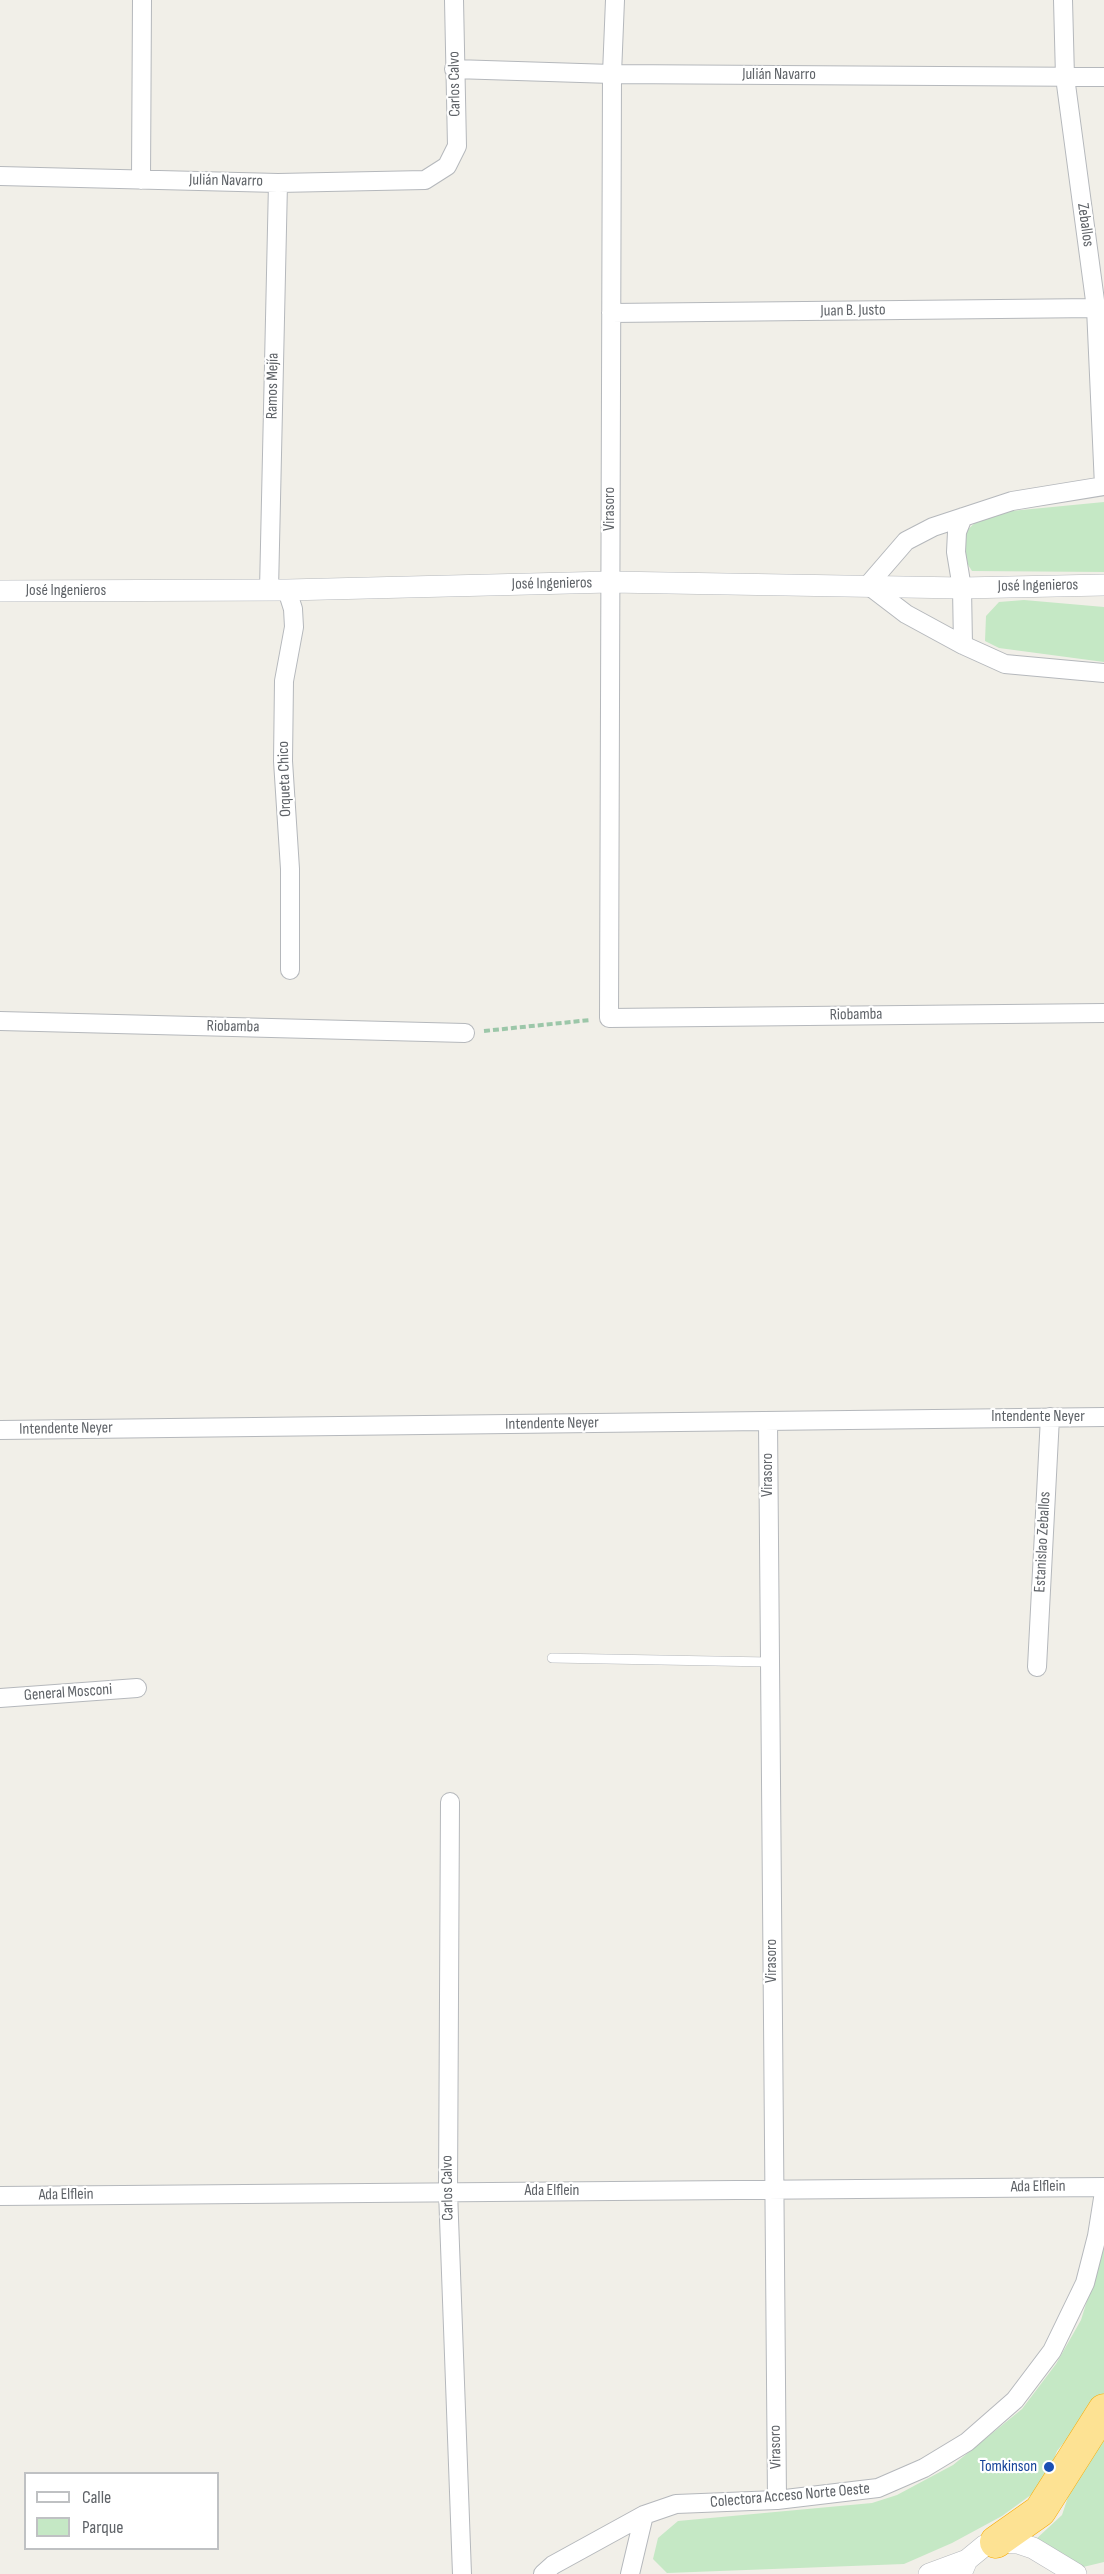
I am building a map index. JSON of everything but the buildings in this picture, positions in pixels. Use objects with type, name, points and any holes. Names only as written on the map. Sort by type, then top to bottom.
[{"type":"highway","points":[[996,2542],[1040,2511],[1104,2410]]},
{"type":"street","points":[[141,180],[142,0]]},
{"type":"street","name":"Carlos Calvo","points":[[447,166],[457,146],[454,0]]},
{"type":"street","name":"Virasoro","points":[[609,1018],[612,74],[615,0]]},
{"type":"street","name":"Zeballos","points":[[1063,0],[1065,77],[1098,281],[1096,308],[1104,486]]},
{"type":"street","name":"Julián Navarro","points":[[454,69],[612,74],[1104,77]]},
{"type":"street","name":"Julián Navarro","points":[[0,176],[278,183],[425,180],[447,166]]},
{"type":"street","name":"Ramos Mejía","points":[[278,183],[278,590]]},
{"type":"street","name":"Juan B. Justo","points":[[611,313],[1096,308]]},
{"type":"street","points":[[1104,486],[1012,501],[933,527],[906,541],[868,585],[906,614],[963,645],[1005,664],[1104,673]]},
{"type":"street","points":[[963,517],[957,532],[956,552],[962,588],[963,645]]},
{"type":"street","name":"José Ingenieros","points":[[0,591],[278,590],[610,582],[962,588],[1104,585]]},
{"type":"street","name":"Orqueta Chico","points":[[278,590],[293,609],[294,627],[284,681],[283,761],[290,869],[290,970]]},
{"type":"street","name":"Riobamba","points":[[609,1018],[1104,1012]]},
{"type":"street","name":"Riobamba","points":[[0,1021],[465,1033]]},
{"type":"street","name":"Estanislao Zeballos","points":[[1037,1667],[1050,1417]]},
{"type":"street","name":"Intendente Neyer","points":[[0,1430],[1104,1417]]},
{"type":"street","name":"Virasoro","points":[[768,1421],[777,2500]]},
{"type":"street","name":"General Mosconi","points":[[0,1698],[137,1688]]},
{"type":"street","name":"Carlos Calvo","points":[[450,1802],[448,2191],[462,2574]]},
{"type":"street","name":"Ada Elflein","points":[[0,2196],[1104,2187]]},
{"type":"street","name":"Colectora Acceso Norte Oeste","points":[[543,2574],[553,2565],[644,2515],[676,2504],[777,2500],[878,2488],[924,2468],[967,2442],[1015,2400],[1053,2351],[1085,2283],[1097,2236],[1104,2192]]},
{"type":"street","points":[[630,2574],[644,2515]]},
{"type":"street","points":[[929,2574],[964,2567],[984,2546],[996,2542],[1018,2543],[1033,2548],[1076,2574]]},
{"type":"lane","points":[[552,1658],[770,1662]]},
{"type":"path","points":[[465,1033],[609,1018]]},
{"type":"green space","points":[[1104,502],[1104,572],[972,571],[963,557],[964,533],[978,520],[1011,511]]},
{"type":"green space","points":[[1024,600],[1104,607],[1104,662],[999,648],[985,641],[986,616],[999,602]]},
{"type":"green space","points":[[1104,2246],[1104,2393],[1057,2451],[1051,2467],[1035,2492],[1002,2516],[952,2543],[904,2564],[667,2573],[653,2559],[658,2538],[678,2521],[872,2503],[897,2495],[953,2465],[1022,2409],[1056,2364],[1081,2320]]},
{"type":"green space","points":[[1104,2431],[1104,2562],[1079,2568],[1035,2540],[1062,2515],[1071,2488]]},
{"type":"place","name":"Tomkinson","points":[[1049,2467]]}]
